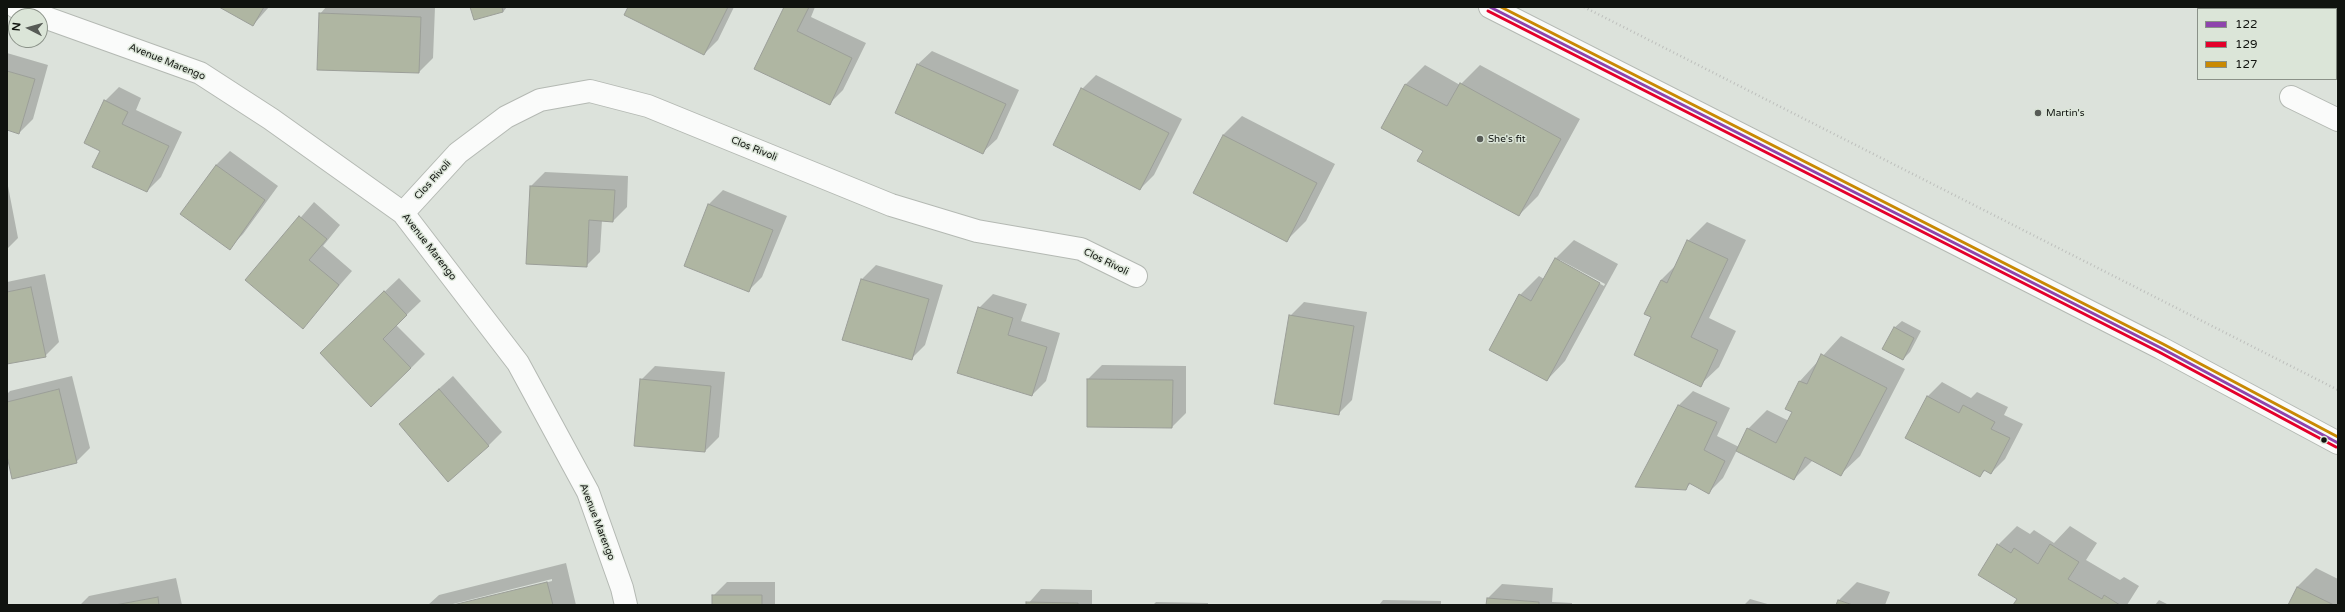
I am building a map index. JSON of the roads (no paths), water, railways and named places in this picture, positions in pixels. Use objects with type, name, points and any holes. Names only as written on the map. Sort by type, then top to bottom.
[{"type":"street","name":"Avenue Marengo","points":[[16,7],[200,73],[270,119],[403,213],[518,363],[588,492],[622,588],[626,605]]},
{"type":"street","points":[[1494,8],[2161,348],[2338,443]]},
{"type":"street","name":"Clos Rivoli","points":[[403,213],[458,153],[506,117],[540,100],[590,91],[648,106],[891,206],[977,231],[1081,249],[1136,276]]},
{"type":"street","points":[[2291,97],[2338,120]]},
{"type":"place","name":"Martin's","points":[[2038,113]]},
{"type":"place","name":"She's fit","points":[[1480,139]]}]
